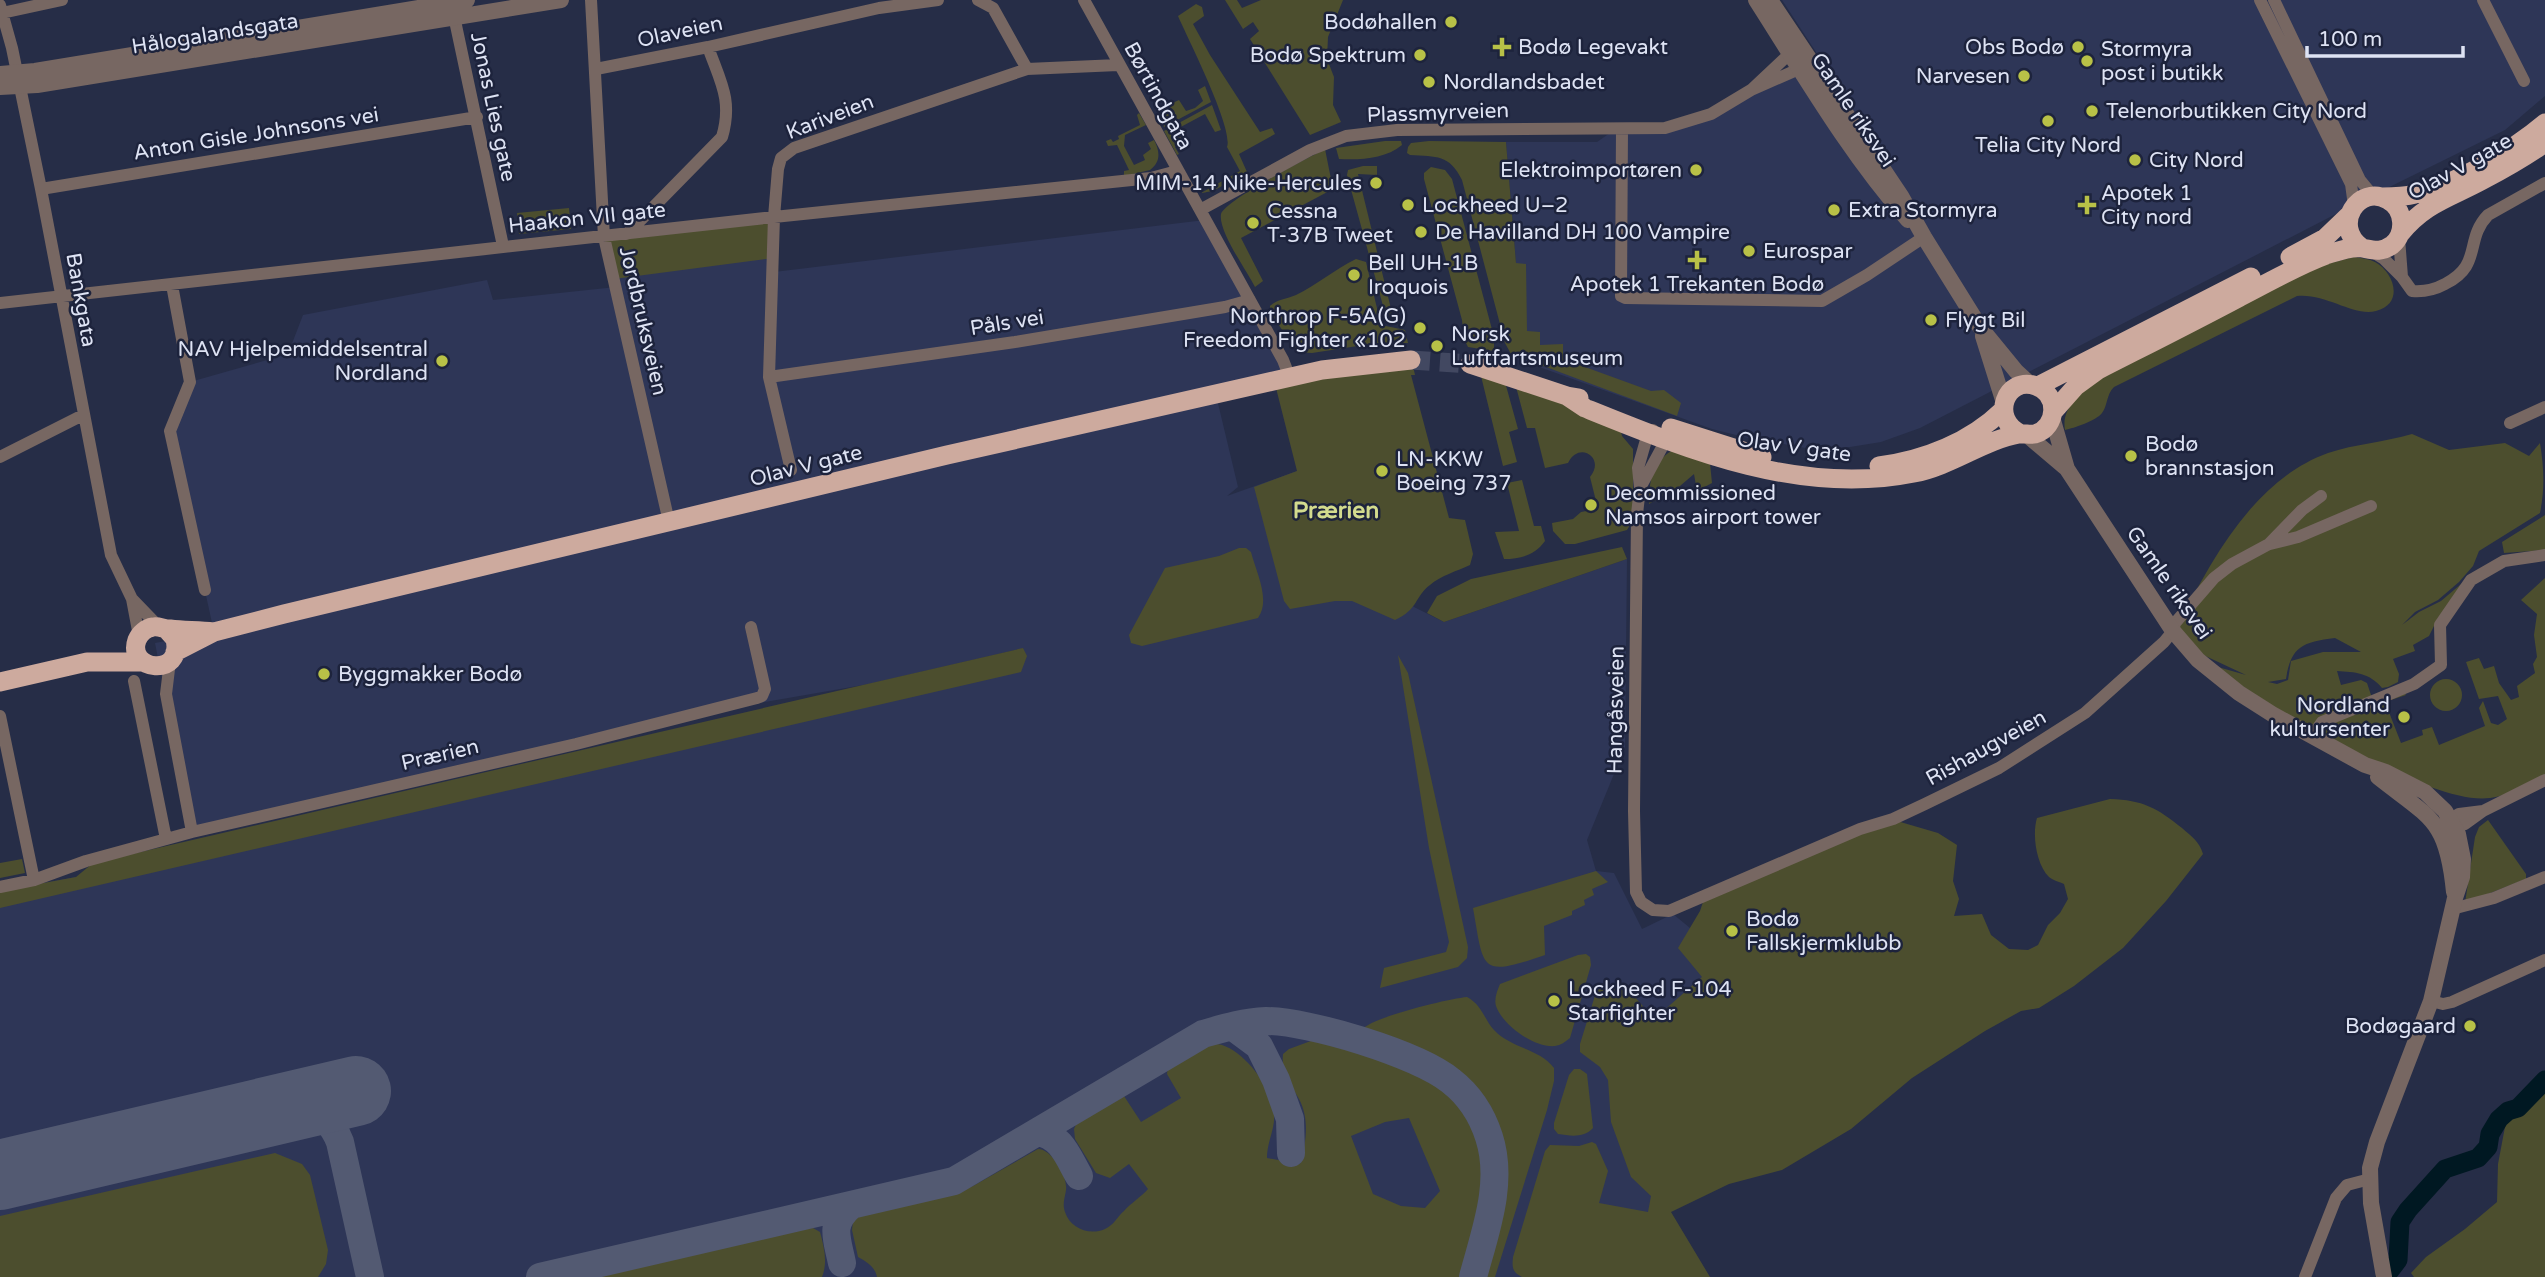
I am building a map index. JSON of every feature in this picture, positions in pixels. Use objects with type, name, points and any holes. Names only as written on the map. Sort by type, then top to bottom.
[{"type":"highway","name":"Olav V gate","points":[[1659,433],[1817,467],[1863,467],[1936,452],[1977,432],[2004,406],[2014,389],[2034,385],[2313,246],[2366,198],[2424,192],[2465,174],[2521,143],[2545,123]]},
{"type":"highway","name":"Olav V gate","points":[[1470,365],[1567,396],[1585,408],[1659,433],[1720,459],[1757,468],[1806,476],[1864,479],[1915,473],[2044,429],[2076,386],[2098,370],[2297,268],[2338,251],[2387,248],[2411,220],[2439,200],[2481,182],[2545,143]]},
{"type":"highway","name":"Olav V gate","points":[[2378,197],[2393,204],[2400,215],[2399,236]]},
{"type":"highway","points":[[2351,211],[2349,233],[2366,249]]},
{"type":"highway","name":"Olav V gate","points":[[172,657],[214,632],[947,455],[1347,366],[1411,360]]},
{"type":"highway","points":[[2034,385],[2051,398],[2053,414]]},
{"type":"highway","points":[[2004,406],[2008,425],[2024,434]]},
{"type":"highway","name":"Olav V gate","points":[[162,628],[214,632]]},
{"type":"highway","points":[[0,682],[87,662],[138,638],[146,629],[162,628],[175,639],[172,657],[160,666],[87,662]]},
{"type":"highway","points":[[138,638],[137,652],[147,664]]},
{"type":"street","points":[[1,9],[62,0]]},
{"type":"street","name":"Hålogalandsgata","points":[[0,87],[11,77],[456,5],[561,0]]},
{"type":"street","name":"Jordbruksveien","points":[[591,0],[604,237],[669,522]]},
{"type":"street","name":"Olaveien","points":[[596,68],[708,47],[879,8],[938,0]]},
{"type":"street","points":[[978,0],[993,8],[1027,69]]},
{"type":"street","name":"Børtindgata","points":[[1084,0],[1200,210]]},
{"type":"street","name":"Gamle riksvei","points":[[1756,0],[1799,60],[1891,202],[1924,237],[1980,327],[2016,370],[2034,385]]},
{"type":"street","name":"Gamle riksvei","points":[[1770,0],[1799,60]]},
{"type":"street","points":[[2260,0],[2351,184],[2351,211]]},
{"type":"street","points":[[2274,0],[2360,180],[2378,197]]},
{"type":"street","points":[[2483,0],[2524,81]]},
{"type":"street","name":"Jonas Lies gate","points":[[456,5],[503,246]]},
{"type":"street","name":"Bankgata","points":[[1,9],[12,48],[11,77],[41,189],[111,555],[132,598],[138,638]]},
{"type":"street","points":[[627,234],[722,137],[728,118],[727,102],[708,47]]},
{"type":"street","name":"Plassmyrveien","points":[[1200,210],[1310,150],[1346,136],[1397,130],[1665,128],[1711,114],[1799,60]]},
{"type":"street","name":"Kariveien","points":[[790,470],[769,377],[774,217],[778,169],[786,152],[1027,69],[1118,65]]},
{"type":"street","name":"Anton Gisle Johnsons vei","points":[[41,189],[477,117]]},
{"type":"street","points":[[1622,129],[1621,296],[1626,298],[1822,301],[1842,291],[1924,237]]},
{"type":"street","name":"Haakon VII gate","points":[[0,303],[503,246],[1138,180],[1177,171]]},
{"type":"street","points":[[2366,249],[2384,259],[2412,290],[2422,292],[2436,288],[2455,279],[2465,270],[2479,228],[2488,215],[2545,183]]},
{"type":"street","points":[[1200,210],[1283,360],[1290,378]]},
{"type":"street","points":[[2399,236],[2402,277]]},
{"type":"street","points":[[172,285],[190,383],[170,431],[205,590]]},
{"type":"street","name":"Påls vei","points":[[769,377],[1015,342],[1225,307],[1250,300]]},
{"type":"street","name":"Gamle riksvei","points":[[1980,327],[2004,406]]},
{"type":"street","points":[[2510,423],[2545,407]]},
{"type":"street","name":"Gamle riksvei","points":[[2053,414],[2067,469]]},
{"type":"street","points":[[0,457],[83,415]]},
{"type":"street","points":[[1640,488],[1638,468],[1659,433]]},
{"type":"street","points":[[1640,488],[1659,433]]},
{"type":"street","name":"Gamle riksvei","points":[[2024,434],[2067,469],[2173,632],[2198,660],[2257,705],[2365,765],[2448,826]]},
{"type":"street","name":"Hangåsveien","points":[[1640,488],[1637,524],[1634,876],[1641,902],[1653,910],[1669,911]]},
{"type":"street","name":"Rishaugveien","points":[[2269,544],[2302,510],[2321,496]]},
{"type":"street","name":"Rishaugveien","points":[[1669,911],[1860,829],[1893,819],[1999,768],[2085,713],[2159,648],[2173,632],[2175,623],[2214,578],[2232,564],[2269,544],[2298,537],[2371,506]]},
{"type":"street","points":[[2312,736],[2322,722],[2414,684],[2441,665],[2440,625],[2471,580],[2504,561],[2545,555]]},
{"type":"street","name":"Bankgata","points":[[132,598],[162,628]]},
{"type":"street","name":"Prærien","points":[[192,832],[576,744],[758,698],[765,689],[751,627]]},
{"type":"street","points":[[166,694],[172,657]]},
{"type":"street","points":[[0,887],[34,880],[86,861],[192,832],[166,694],[158,675],[147,664]]},
{"type":"street","points":[[134,681],[166,839]]},
{"type":"street","points":[[0,716],[34,880]]},
{"type":"street","points":[[2384,1277],[2371,1203],[2370,1179],[2376,1142],[2431,1001],[2463,869],[2462,850],[2448,826],[2474,819],[2483,811],[2545,780]]},
{"type":"street","points":[[2453,903],[2494,898],[2545,877]]},
{"type":"street","points":[[2431,1001],[2443,1004],[2452,1002],[2545,960]]},
{"type":"street","points":[[2305,1277],[2336,1198],[2347,1185],[2370,1179]]},
{"type":"shaded area","points":[[1782,0],[2545,0],[2545,96],[2505,130],[1920,428],[1881,442],[1811,449],[1744,437],[1712,429],[1514,358],[1516,263],[1506,142],[1597,142],[1620,126],[1667,123],[1694,116],[1783,73],[1829,72]]},
{"type":"shaded area","points":[[774,217],[774,272],[1205,220],[1287,367],[1216,395],[1238,487],[1227,496],[1297,471],[1414,607],[1444,622],[1627,559],[1625,747],[1587,840],[1596,871],[1614,873],[1642,929],[1673,914],[1735,965],[1662,1197],[1688,1277],[0,1277],[0,891],[76,877],[753,723],[1025,648],[869,684],[695,714],[192,832],[155,643],[214,632],[170,431],[190,382],[288,354],[303,315],[487,280],[493,300],[616,287],[604,237]]},
{"type":"green space","points":[[1225,0],[1237,0],[1242,8],[1261,0],[1343,0],[1328,37],[1327,59],[1334,77],[1333,105],[1341,122],[1310,135],[1250,39],[1259,31],[1253,22],[1243,29]]},
{"type":"green space","points":[[1196,4],[1202,7],[1204,16],[1193,24],[1210,55],[1260,132],[1272,128],[1275,134],[1239,154],[1247,172],[1213,191],[1201,193],[1240,171],[1227,147],[1224,122],[1217,104],[1178,16]]},
{"type":"green space","points":[[1205,86],[1211,102],[1164,127],[1158,110],[1179,100],[1186,111],[1195,108],[1203,101],[1198,90]]},
{"type":"green space","points":[[1212,105],[1221,130],[1215,132],[1205,114],[1177,129],[1183,142],[1175,147],[1179,154],[1177,155],[1164,131]]},
{"type":"green space","points":[[1139,113],[1146,125],[1125,135],[1124,146],[1134,165],[1145,160],[1143,155],[1151,149],[1148,143],[1154,140],[1158,160],[1150,170],[1124,176],[1124,171],[1129,170],[1117,145],[1108,146],[1106,141],[1111,139],[1113,142],[1119,139],[1118,136],[1140,125],[1137,115]]},
{"type":"green space","points":[[1401,141],[1402,145],[1380,156],[1356,159],[1339,159],[1336,148]]},
{"type":"green space","points":[[1506,142],[1516,263],[1526,264],[1527,331],[1540,332],[1540,345],[1563,344],[1563,359],[1651,391],[1664,390],[1681,403],[1677,416],[1511,354],[1505,343],[1462,180],[1452,165],[1441,158],[1407,153],[1411,143]]},
{"type":"green space","points":[[1325,149],[1333,189],[1241,238],[1263,281],[1255,287],[1228,240],[1221,214],[1251,190]]},
{"type":"green space","points":[[1377,166],[1377,175],[1358,174],[1393,317],[1403,319],[1404,325],[1393,322],[1385,313],[1347,175],[1348,170]]},
{"type":"green space","points":[[1431,167],[1445,170],[1452,179],[1494,337],[1494,351],[1468,347],[1464,339],[1462,320],[1424,179],[1424,173]]},
{"type":"green space","points":[[569,208],[571,229],[519,234],[517,213]]},
{"type":"green space","points":[[774,217],[774,258],[614,279],[604,237]]},
{"type":"green space","points":[[2354,257],[2375,262],[2388,273],[2394,288],[2390,302],[2385,307],[2376,311],[2358,311],[2318,298],[2297,296],[2114,387],[2099,416],[2065,430],[2069,408],[2094,380],[2315,267]]},
{"type":"green space","points":[[1356,259],[1366,262],[1381,325],[1405,330],[1408,343],[1377,343],[1312,353],[1297,352],[1270,312],[1270,306],[1304,291]]},
{"type":"green space","points":[[1413,366],[1415,375],[1411,375],[1449,518],[1465,520],[1473,554],[1470,565],[1434,582],[1425,589],[1408,612],[1395,620],[1352,601],[1335,601],[1290,609],[1284,601],[1254,487],[1297,471],[1276,388],[1359,371]]},
{"type":"green space","points":[[1481,376],[1505,382],[1518,429],[1509,432],[1517,462],[1503,466]]},
{"type":"green space","points":[[1515,383],[1620,426],[1622,436],[1633,449],[1633,520],[1627,530],[1575,544],[1565,544],[1553,531],[1552,523],[1573,519],[1581,512],[1598,509],[1590,477],[1595,464],[1593,458],[1584,452],[1573,456],[1568,463],[1545,468],[1535,428],[1527,428]]},
{"type":"green space","points":[[2412,434],[2449,450],[2505,443],[2529,456],[2540,443],[2543,495],[2540,513],[2479,551],[2473,566],[2459,582],[2438,600],[2415,612],[2402,625],[2419,612],[2441,601],[2467,579],[2438,618],[2429,636],[2413,645],[2415,651],[2393,659],[2399,674],[2398,682],[2382,688],[2367,676],[2337,671],[2341,685],[2361,680],[2367,683],[2372,698],[2319,719],[2311,726],[2284,714],[2211,665],[2246,675],[2199,653],[2177,627],[2204,576],[2237,525],[2278,482],[2301,466],[2328,453]],"holes":[[[2335,638],[2361,652],[2323,652],[2291,661],[2288,680],[2277,684],[2268,682],[2286,679],[2291,659],[2295,653],[2315,641]]]},
{"type":"green space","points":[[1673,450],[1710,463],[1712,483],[1697,491],[1694,474],[1680,486],[1649,504],[1656,466]]},
{"type":"green space","points":[[1522,480],[1534,526],[1541,526],[1545,541],[1537,550],[1527,555],[1504,559],[1495,532],[1519,531],[1507,483]]},
{"type":"green space","points":[[2545,515],[2545,550],[2504,553],[2502,542]]},
{"type":"green space","points":[[1622,547],[1627,559],[1444,622],[1427,613],[1437,596],[1471,579]]},
{"type":"green space","points":[[1246,548],[1251,552],[1261,586],[1263,603],[1258,618],[1142,646],[1131,643],[1129,635],[1165,568],[1219,556]]},
{"type":"green space","points":[[2545,578],[2545,774],[2505,795],[2471,798],[2427,786],[2403,776],[2319,733],[2323,724],[2403,690],[2406,695],[2385,702],[2401,743],[2423,735],[2422,730],[2432,727],[2439,745],[2485,726],[2479,708],[2483,701],[2491,723],[2498,725],[2507,719],[2498,696],[2479,699],[2466,662],[2479,658],[2484,669],[2494,666],[2499,683],[2511,700],[2519,697],[2517,686],[2535,673],[2533,664],[2537,657],[2534,635],[2537,614],[2521,600]]},
{"type":"green space","points":[[1023,648],[1027,656],[1021,672],[0,908],[0,891],[76,877],[93,863]]},
{"type":"green space","points":[[1398,655],[1408,673],[1468,947],[1467,958],[1458,967],[1380,988],[1384,968],[1446,952],[1449,942],[1429,848]]},
{"type":"green space","points":[[2446,679],[2457,684],[2462,695],[2457,706],[2446,711],[2435,706],[2430,695],[2435,684]]},
{"type":"green space","points":[[2110,799],[2141,803],[2157,810],[2182,828],[2199,846],[2203,854],[2166,901],[2123,948],[2074,986],[2039,1008],[2021,1011],[1985,1031],[1912,1078],[1851,1129],[1782,1170],[1729,1184],[1671,1212],[1710,1277],[1522,1277],[1514,1271],[1513,1257],[1545,1151],[1550,1145],[1596,1144],[1608,1171],[1599,1203],[1648,1212],[1651,1196],[1631,1177],[1611,1122],[1608,1080],[1600,1067],[1580,1052],[1580,1044],[1597,989],[1604,983],[1627,992],[1629,990],[1654,1019],[1702,977],[1678,948],[1700,911],[1705,896],[1860,829],[1897,821],[1938,833],[1957,845],[1953,881],[1959,899],[1954,916],[1982,914],[1991,935],[2009,949],[2028,950],[2038,945],[2048,925],[2060,913],[2068,899],[2064,884],[2049,877],[2041,865],[2035,840],[2037,818]]},
{"type":"green space","points":[[2488,820],[2526,874],[2526,879],[2465,903],[2475,837],[2479,827]]},
{"type":"green space","points":[[22,859],[25,873],[0,878],[0,863]]},
{"type":"green space","points":[[1596,871],[1608,882],[1592,889],[1594,895],[1584,900],[1585,905],[1572,911],[1572,915],[1544,926],[1545,955],[1507,966],[1496,967],[1488,963],[1480,945],[1473,908]]},
{"type":"green space","points":[[1586,954],[1590,957],[1591,965],[1570,1038],[1559,1045],[1547,1046],[1529,1039],[1505,1021],[1495,1001],[1500,984]]},
{"type":"green space","points":[[1467,997],[1476,1004],[1501,1036],[1541,1056],[1554,1068],[1554,1081],[1547,1110],[1495,1277],[1484,1277],[1500,1212],[1504,1153],[1499,1125],[1486,1099],[1464,1076],[1433,1055],[1361,1030],[1395,1014]]},
{"type":"green space","points":[[1319,1038],[1391,1061],[1435,1083],[1453,1097],[1468,1116],[1480,1147],[1483,1184],[1478,1218],[1462,1277],[877,1277],[872,1268],[858,1257],[852,1230],[853,1221],[860,1215],[950,1195],[973,1186],[1038,1149],[1049,1154],[1062,1171],[1066,1185],[1064,1209],[1067,1218],[1087,1231],[1099,1231],[1108,1227],[1148,1189],[1129,1164],[1110,1178],[1096,1173],[1075,1139],[1074,1129],[1078,1120],[1122,1093],[1141,1122],[1181,1098],[1167,1074],[1168,1066],[1194,1050],[1209,1045],[1222,1045],[1240,1055],[1263,1082],[1274,1111],[1267,1158],[1300,1164],[1306,1123],[1299,1099],[1283,1067],[1283,1054],[1289,1049]],"holes":[[[1409,1118],[1440,1191],[1425,1208],[1401,1206],[1373,1194],[1351,1136],[1385,1122]]]},
{"type":"green space","points":[[1574,1069],[1580,1069],[1587,1074],[1593,1128],[1581,1135],[1572,1136],[1558,1134],[1554,1123],[1569,1075]]},
{"type":"green space","points":[[2545,1085],[2545,1277],[2414,1277],[2411,1273],[2426,1257],[2497,1202],[2498,1164],[2508,1111],[2518,1108]]},
{"type":"green space","points":[[275,1153],[302,1164],[310,1175],[328,1250],[326,1264],[318,1277],[0,1277],[0,1216]]},
{"type":"green space","points":[[813,1228],[820,1232],[824,1249],[825,1266],[822,1277],[595,1277],[802,1229]]},
{"type":"waterway","points":[[2385,1277],[2398,1260],[2400,1222],[2408,1210],[2445,1169],[2478,1158],[2488,1147],[2490,1134],[2499,1119],[2508,1111],[2518,1108],[2545,1080]]},
{"type":"taxiway","points":[[540,1277],[954,1181],[1203,1034],[1266,1021],[1285,1022],[1335,1033],[1389,1050],[1435,1071],[1451,1081],[1469,1099],[1479,1113],[1489,1137],[1495,1172],[1491,1207],[1473,1277]]},
{"type":"taxiway","points":[[1232,1026],[1259,1046],[1276,1080],[1290,1119],[1291,1153]]},
{"type":"taxiway","points":[[300,1104],[324,1119],[333,1128],[340,1142],[370,1277]]},
{"type":"taxiway","points":[[1037,1132],[1058,1142],[1079,1176]]},
{"type":"taxiway","points":[[842,1263],[836,1232],[839,1219],[850,1206]]},
{"type":"runway","points":[[0,1175],[356,1091]]},
{"type":"tunnel","points":[[1411,360],[1470,364]]},
{"type":"place","name":"Bodøhallen","points":[[1451,22]]},
{"type":"place","name":"Bodø Legevakt","points":[[1502,47]]},
{"type":"place","name":"Obs Bodø","points":[[2078,47]]},
{"type":"place","name":"Bodø Spektrum","points":[[1420,55]]},
{"type":"place","name":"Stormyra post i butikk","points":[[2087,61]]},
{"type":"place","name":"Narvesen","points":[[2024,76]]},
{"type":"place","name":"Nordlandsbadet","points":[[1429,82]]},
{"type":"place","name":"Telenorbutikken City Nord","points":[[2092,111]]},
{"type":"place","name":"Telia City Nord","points":[[2048,121]]},
{"type":"place","name":"City Nord","points":[[2135,160]]},
{"type":"place","name":"Elektroimportøren","points":[[1696,170]]},
{"type":"place","name":"MIM-14 Nike-Hercules","points":[[1376,183]]},
{"type":"place","name":"Lockheed U–2","points":[[1408,205]]},
{"type":"place","name":"Apotek 1 City nord","points":[[2087,205]]},
{"type":"place","name":"Extra Stormyra","points":[[1834,210]]},
{"type":"place","name":"Cessna T-37B Tweet","points":[[1253,223]]},
{"type":"place","name":"De Havilland DH 100 Vampire","points":[[1421,232]]},
{"type":"place","name":"Eurospar","points":[[1749,251]]},
{"type":"place","name":"Apotek 1 Trekanten Bodø","points":[[1697,260]]},
{"type":"place","name":"Bell UH-1B Iroquois","points":[[1354,275]]},
{"type":"place","name":"Flygt Bil","points":[[1931,320]]},
{"type":"place","name":"Northrop F-5A(G) Freedom Fighter «102","points":[[1420,328]]},
{"type":"place","name":"Norsk Luftfartsmuseum","points":[[1437,346]]},
{"type":"place","name":"NAV Hjelpemiddelsentral Nordland","points":[[442,361]]},
{"type":"place","name":"Bodø brannstasjon","points":[[2131,456]]},
{"type":"place","name":"LN-KKW Boeing 737","points":[[1382,471]]},
{"type":"place","name":"Decommissioned Namsos airport tower","points":[[1591,505]]},
{"type":"place","name":"Byggmakker Bodø","points":[[324,674]]},
{"type":"place","name":"Nordland kultursenter","points":[[2404,717]]},
{"type":"place","name":"Bodø Fallskjermklubb","points":[[1732,931]]},
{"type":"place","name":"Lockheed F-104 Starfighter","points":[[1554,1001]]},
{"type":"place","name":"Bodøgaard","points":[[2470,1026]]},
{"type":"district","name":"Prærien","points":[[1336,511]]}]
